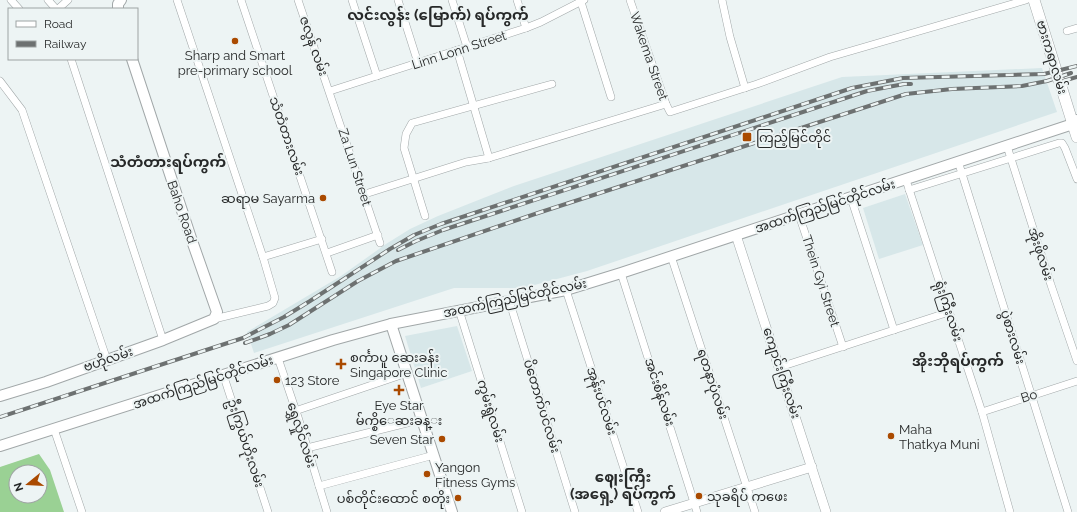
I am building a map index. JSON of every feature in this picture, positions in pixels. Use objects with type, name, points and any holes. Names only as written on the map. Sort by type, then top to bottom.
[{"type":"main road","name":"ဗားကရာလမ်း","points":[[1034,0],[1075,122],[1077,137]]},
{"type":"main road","name":"Baho Road","points":[[132,60],[217,312],[214,319]]},
{"type":"main road","name":"အထက်ကြည်မြင်တိုင်လမ်း","points":[[0,446],[333,340],[392,324],[566,290],[800,215],[1075,122]]},
{"type":"main road","name":"ဗဟိုလမ်း","points":[[0,396],[46,382],[163,340],[214,319]]},
{"type":"main road","points":[[392,324],[452,512]]},
{"type":"street","points":[[11,0],[18,8]]},
{"type":"street","points":[[48,0],[56,8]]},
{"type":"street","points":[[58,8],[68,0]]},
{"type":"street","points":[[177,0],[263,256],[275,298],[273,303],[268,306],[214,319]]},
{"type":"street","name":"သံတံတားလမ်း","points":[[241,0],[332,272]]},
{"type":"street","name":"ဇလွန် လမ်း","points":[[298,0],[330,91]]},
{"type":"street","points":[[352,0],[377,76]]},
{"type":"street","points":[[398,0],[418,63]]},
{"type":"street","points":[[452,0],[467,47]]},
{"type":"street","points":[[517,0],[526,28]]},
{"type":"street","name":"Wakema Street","points":[[630,0],[670,112],[745,88]]},
{"type":"street","points":[[722,0],[730,37],[745,88],[830,57],[1026,0]]},
{"type":"street","points":[[583,1],[611,97]]},
{"type":"street","name":"Linn Lonn Street","points":[[330,91],[526,28],[541,22],[568,4],[583,1]]},
{"type":"street","points":[[1067,32],[1077,28]]},
{"type":"street","points":[[457,50],[489,158]]},
{"type":"street","points":[[71,60],[163,340]]},
{"type":"street","points":[[0,81],[22,110],[107,360]]},
{"type":"street","points":[[425,216],[404,148],[406,134],[412,123],[552,84]]},
{"type":"street","name":"Za Lun Street","points":[[330,91],[380,243]]},
{"type":"street","points":[[365,194],[466,162],[489,158],[666,104]]},
{"type":"street","points":[[909,190],[1056,143],[1062,143],[1065,148],[1077,179]]},
{"type":"street","name":"အိုးဖိုလမ်း","points":[[1007,146],[1077,361]]},
{"type":"street","name":"ပွဲစားလမ်း","points":[[958,161],[1068,512]]},
{"type":"street","name":"ရုံးကြီးလမ်း","points":[[906,180],[982,412],[1009,512]]},
{"type":"street","points":[[851,198],[894,330]]},
{"type":"street","name":"Thein Gyi Street","points":[[800,215],[843,347]]},
{"type":"street","points":[[327,254],[378,235]]},
{"type":"street","name":"ကျောင်းကြီးလမ်း","points":[[736,235],[826,512]]},
{"type":"street","points":[[263,256],[322,239]]},
{"type":"street","name":"ရတနာပုံလမ်း","points":[[671,256],[755,512]]},
{"type":"street","name":"အင်းစိန်လမ်း","points":[[621,273],[696,507]]},
{"type":"street","name":"အုန်းပင်လမ်း","points":[[566,290],[638,512]]},
{"type":"street","name":"ပိတောက်ပင်လမ်း","points":[[509,300],[575,512]]},
{"type":"street","name":"ကွမ်းရွဲလမ်း","points":[[459,310],[522,512]]},
{"type":"street","points":[[780,367],[949,312]]},
{"type":"street","name":"ရွှေလှိုင်လမ်း","points":[[278,358],[327,512]]},
{"type":"street","points":[[295,411],[408,373]]},
{"type":"street","name":"ဦးကြွယ်ဟိုးလမ်း","points":[[223,374],[268,512]]},
{"type":"street","name":"Bo","points":[[982,412],[1077,381]]},
{"type":"street","points":[[307,448],[422,419]]},
{"type":"street","points":[[54,429],[82,512]]},
{"type":"street","points":[[319,486],[434,454]]},
{"type":"street","points":[[665,512],[696,507],[747,487],[812,467]]},
{"type":"shaded area","points":[[1042,68],[1057,112],[587,271],[523,288],[454,288],[254,353],[247,332],[341,276],[410,229],[438,216],[514,186],[842,77]]},
{"type":"shaded area","points":[[905,194],[923,245],[879,259],[863,208]]},
{"type":"shaded area","points":[[457,326],[472,371],[421,388],[405,336]]},
{"type":"green space","points":[[39,454],[46,464],[9,464]]},
{"type":"green space","points":[[8,464],[8,504],[48,504],[48,467],[64,512],[0,512],[0,467]]},
{"type":"railway","points":[[0,417],[243,338],[284,317],[414,235],[441,224],[852,88],[903,78],[1044,74],[1077,66]]},
{"type":"railway","points":[[245,343],[289,325],[358,281],[396,261],[538,213],[906,94],[952,89],[1022,86],[1047,81],[1071,73]]},
{"type":"railway","points":[[1063,81],[1077,77]]},
{"type":"railway","points":[[398,250],[443,230],[867,91],[911,84]]},
{"type":"place","name":"Sharp and Smart pre-primary school","points":[[235,41]]},
{"type":"place","name":"ကြည့်မြင်တိုင်","points":[[747,137]]},
{"type":"place","name":"ဆရာမ Sayarma","points":[[323,198]]},
{"type":"place","name":"စင်္ကာပူ ဆေးခန်း Singapore Clinic","points":[[341,364]]},
{"type":"place","name":"123 Store","points":[[277,380]]},
{"type":"place","name":"Eye Star မ်က္စိေဆးခန္း","points":[[399,390]]},
{"type":"place","name":"Maha Thatkya Muni","points":[[891,436]]},
{"type":"place","name":"Seven Star","points":[[442,439]]},
{"type":"place","name":"Yangon Fitness Gyms","points":[[427,474]]},
{"type":"place","name":"သုခရိပ် ကဖေး","points":[[699,496]]},
{"type":"place","name":"ပစ်တိုင်းထောင် စတိုး","points":[[458,498]]},
{"type":"district","name":"လင်းလွန်း (မြောက်) ရပ်ကွက်","points":[[438,15]]},
{"type":"district","name":"သံတံတားရပ်ကွက်","points":[[168,162]]},
{"type":"district","name":"အိုးဘိုရပ်ကွက်","points":[[958,361]]},
{"type":"district","name":"ဈေးကြီး (အရှေ့) ရပ်ကွက်","points":[[623,486]]}]
